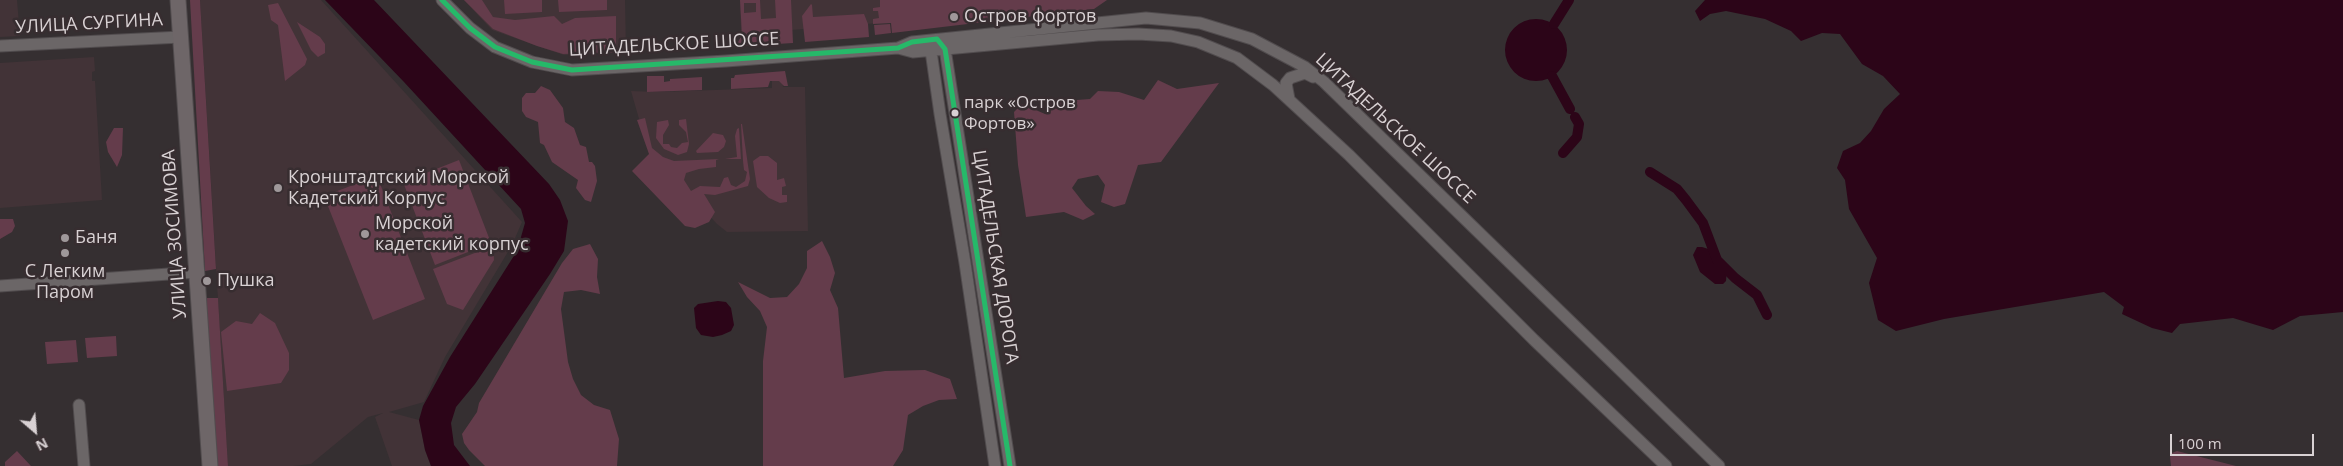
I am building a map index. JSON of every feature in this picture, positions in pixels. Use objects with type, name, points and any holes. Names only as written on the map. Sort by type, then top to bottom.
[{"type":"main road","name":"УЛИЦА ЗОСИМОВА","points":[[178,0],[210,466]]},
{"type":"street","name":"ЦИТАДЕЛЬСКОЕ ШОССЕ","points":[[442,0],[470,28],[495,47],[532,62],[572,70],[726,62],[898,48],[912,42],[1127,19],[1167,19],[1200,23],[1252,39],[1305,68],[1324,82],[1719,466]]},
{"type":"street","name":"ЦИТАДЕЛЬСКОЕ ШОССЕ","points":[[898,48],[913,52],[931,51],[1098,35],[1138,34],[1171,36],[1198,42],[1237,58],[1260,74],[1349,155],[1534,340],[1666,466]]},
{"type":"street","name":"УЛИЦА СУРГИНА","points":[[0,46],[181,37]]},
{"type":"street","points":[[931,51],[937,39]]},
{"type":"street","name":"ЦИТАДЕЛЬСКАЯ ДОРОГА","points":[[937,39],[945,49],[1010,466]]},
{"type":"street","name":"ЦИТАДЕЛЬСКАЯ ДОРОГА","points":[[931,51],[995,466]]},
{"type":"street","points":[[1288,99],[1286,83],[1295,75],[1305,74],[1324,82]]},
{"type":"street","points":[[0,286],[197,272]]},
{"type":"street","points":[[79,405],[84,466]]},
{"type":"shaded area","points":[[0,0],[17,0],[20,36],[0,37]]},
{"type":"shaded area","points":[[190,0],[200,0],[216,269],[205,271]]},
{"type":"shaded area","name":"Морской кадетский корпус","points":[[200,0],[321,0],[522,222],[512,245],[445,357],[424,402],[389,412],[419,420],[425,450],[431,466],[392,466],[375,417],[383,413],[368,417],[311,464],[293,466],[228,466]]},
{"type":"shaded area","points":[[325,0],[374,0],[549,184],[560,200],[568,221],[564,251],[475,384],[456,407],[451,423],[454,445],[470,466],[431,466],[425,450],[419,420],[423,406],[450,357],[517,251],[525,223],[521,209],[404,82]]},
{"type":"shaded area","points":[[464,0],[625,0],[626,52],[564,55],[492,30]]},
{"type":"shaded area","points":[[464,0],[482,0],[493,17],[515,20],[554,16],[562,24],[575,18],[616,16],[616,52],[563,54],[537,46],[493,29]]},
{"type":"shaded area","points":[[504,0],[542,0],[542,12],[505,14]]},
{"type":"shaded area","points":[[558,0],[607,0],[607,10],[559,12]]},
{"type":"shaded area","points":[[740,0],[889,0],[891,22],[741,34]]},
{"type":"shaded area","points":[[740,0],[760,0],[761,19],[776,18],[775,0],[791,0],[793,43],[729,47],[738,42],[742,35]],"holes":[[[744,3],[756,3],[756,12],[744,13]]]},
{"type":"shaded area","name":"Остров фортов","points":[[880,0],[1107,0],[1094,9],[892,33],[891,23],[873,24],[873,19],[879,18],[878,11],[873,11],[873,8],[880,7]]},
{"type":"shaded area","points":[[1705,0],[2343,0],[2343,312],[2300,316],[2273,330],[2233,318],[2180,324],[2172,333],[2152,328],[2122,314],[2124,307],[2104,292],[1944,319],[1896,331],[1878,320],[1869,283],[1877,258],[1849,209],[1845,180],[1837,168],[1843,151],[1860,143],[1871,131],[1884,109],[1900,94],[1883,76],[1862,64],[1840,34],[1822,33],[1801,41],[1791,31],[1765,19],[1726,11],[1710,14],[1700,21],[1695,11]]},
{"type":"shaded area","points":[[278,3],[307,59],[305,65],[285,81],[278,25],[271,20],[268,5]]},
{"type":"shaded area","points":[[811,4],[813,17],[864,14],[868,24],[869,37],[805,42],[802,16]]},
{"type":"shaded area","points":[[1536,19],[1553,24],[1558,28],[1562,33],[1567,50],[1562,67],[1558,72],[1553,76],[1536,81],[1519,76],[1514,72],[1510,67],[1505,50],[1510,33],[1514,28],[1519,24]]},
{"type":"shaded area","points":[[297,22],[320,37],[325,44],[325,53],[318,57],[311,50]]},
{"type":"shaded area","points":[[890,24],[891,33],[875,35],[874,25]]},
{"type":"shaded area","points":[[94,57],[95,71],[92,72],[92,81],[95,81],[102,200],[0,208],[0,63]]},
{"type":"shaded area","points":[[785,71],[788,86],[784,86],[779,81],[770,81],[768,87],[731,89],[731,78],[734,78],[735,75]]},
{"type":"shaded area","points":[[647,76],[664,76],[664,82],[670,81],[670,79],[702,77],[702,90],[647,92]]},
{"type":"shaded area","points":[[782,77],[783,87],[805,87],[808,231],[727,232],[717,224],[648,150],[631,91],[658,92],[772,88],[772,78]]},
{"type":"shaded area","points":[[1158,80],[1177,89],[1219,83],[1161,162],[1138,165],[1125,204],[1114,207],[1101,202],[1105,185],[1098,175],[1078,179],[1072,188],[1095,214],[1083,220],[1064,212],[1026,217],[1018,165],[1014,112],[1022,104],[1045,114],[1050,102],[1090,99],[1098,91],[1119,92],[1144,100]]},
{"type":"shaded area","points":[[541,86],[550,90],[563,108],[565,122],[574,128],[580,145],[586,147],[589,162],[592,162],[595,166],[597,181],[591,202],[585,200],[576,188],[578,180],[552,162],[544,145],[540,143],[538,122],[526,117],[522,111],[522,98],[526,93],[535,93]]},
{"type":"shaded area","points":[[645,118],[652,148],[663,157],[674,161],[719,159],[716,160],[716,167],[686,173],[684,180],[691,191],[700,186],[720,187],[724,178],[728,177],[731,185],[736,187],[745,181],[747,172],[744,170],[743,161],[742,124],[750,179],[748,186],[715,195],[704,194],[715,212],[709,222],[695,228],[685,226],[632,171],[649,154],[637,120]]},
{"type":"shaded area","points":[[686,119],[689,144],[687,152],[678,155],[664,149],[656,138],[657,122],[668,120],[669,125],[663,135],[663,144],[669,144],[671,147],[677,148],[682,143],[688,142],[686,132],[679,125],[679,120]]},
{"type":"shaded area","points":[[114,128],[123,128],[122,155],[117,167],[108,152],[106,142]]},
{"type":"shaded area","points":[[739,128],[741,159],[725,159],[737,157],[735,136]]},
{"type":"shaded area","points":[[713,133],[723,135],[726,141],[724,147],[718,152],[697,153],[696,151]]},
{"type":"shaded area","points":[[760,156],[768,156],[777,163],[777,180],[784,178],[786,186],[782,187],[782,195],[787,195],[787,202],[780,203],[769,198],[757,187],[753,161]]},
{"type":"shaded area","points":[[459,160],[491,243],[435,265],[403,182]]},
{"type":"shaded area","points":[[377,176],[425,299],[373,320],[324,196]]},
{"type":"shaded area","points":[[0,219],[13,219],[15,226],[12,232],[0,239]]},
{"type":"shaded area","points":[[822,241],[835,273],[830,290],[838,308],[844,378],[885,371],[925,370],[950,379],[957,399],[939,400],[923,406],[908,415],[903,450],[893,466],[763,466],[763,361],[767,327],[760,311],[747,297],[738,282],[770,298],[787,297],[799,284],[807,268],[807,251]]},
{"type":"shaded area","points":[[590,244],[598,259],[597,277],[600,294],[581,290],[564,292],[561,309],[568,362],[573,379],[581,395],[594,405],[610,410],[619,439],[617,466],[485,466],[469,450],[464,443],[462,434],[477,412],[479,403],[562,263],[573,249]]},
{"type":"shaded area","points":[[493,246],[494,260],[463,310],[447,304],[433,269]]},
{"type":"shaded area","points":[[1697,247],[1715,251],[1727,269],[1726,281],[1723,284],[1715,284],[1700,272],[1693,255]]},
{"type":"shaded area","points":[[205,298],[218,298],[228,466],[217,466]]},
{"type":"shaded area","points":[[718,301],[726,302],[731,308],[734,325],[731,331],[713,337],[701,335],[696,328],[694,308],[698,304]]},
{"type":"shaded area","points":[[260,313],[275,323],[289,353],[289,370],[281,383],[227,391],[221,332],[236,321],[252,324]]},
{"type":"shaded area","points":[[116,336],[117,356],[87,358],[85,338]]},
{"type":"shaded area","points":[[76,340],[78,362],[47,364],[45,342]]},
{"type":"shaded area","points":[[17,451],[31,466],[5,466],[5,462]]},
{"type":"shaded area","points":[[2177,451],[2236,466],[2171,466],[2170,457],[2172,453]]},
{"type":"waterway","points":[[1554,24],[1569,0]]},
{"type":"waterway","points":[[1552,76],[1570,109]]},
{"type":"waterway","points":[[1563,153],[1577,137],[1579,124],[1575,117]]},
{"type":"waterway","points":[[1650,172],[1677,189],[1703,223],[1717,260],[1735,278],[1757,295],[1767,315]]},
{"type":"transit line","points":[[442,0],[470,28],[495,47],[532,62],[572,70],[898,48],[912,42],[937,39],[945,49],[1010,466]]},
{"type":"place","name":"Остров фортов","points":[[954,17]]},
{"type":"place","name":"парк «Остров Фортов»","points":[[955,113]]},
{"type":"place","name":"Кронштадтский Морской Кадетский Корпус","points":[[278,188]]},
{"type":"place","name":"Морской кадетский корпус","points":[[365,234]]},
{"type":"place","name":"Баня","points":[[65,238]]},
{"type":"place","name":"С Легким Паром","points":[[65,253]]},
{"type":"place","name":"Пушка","points":[[207,281]]}]
